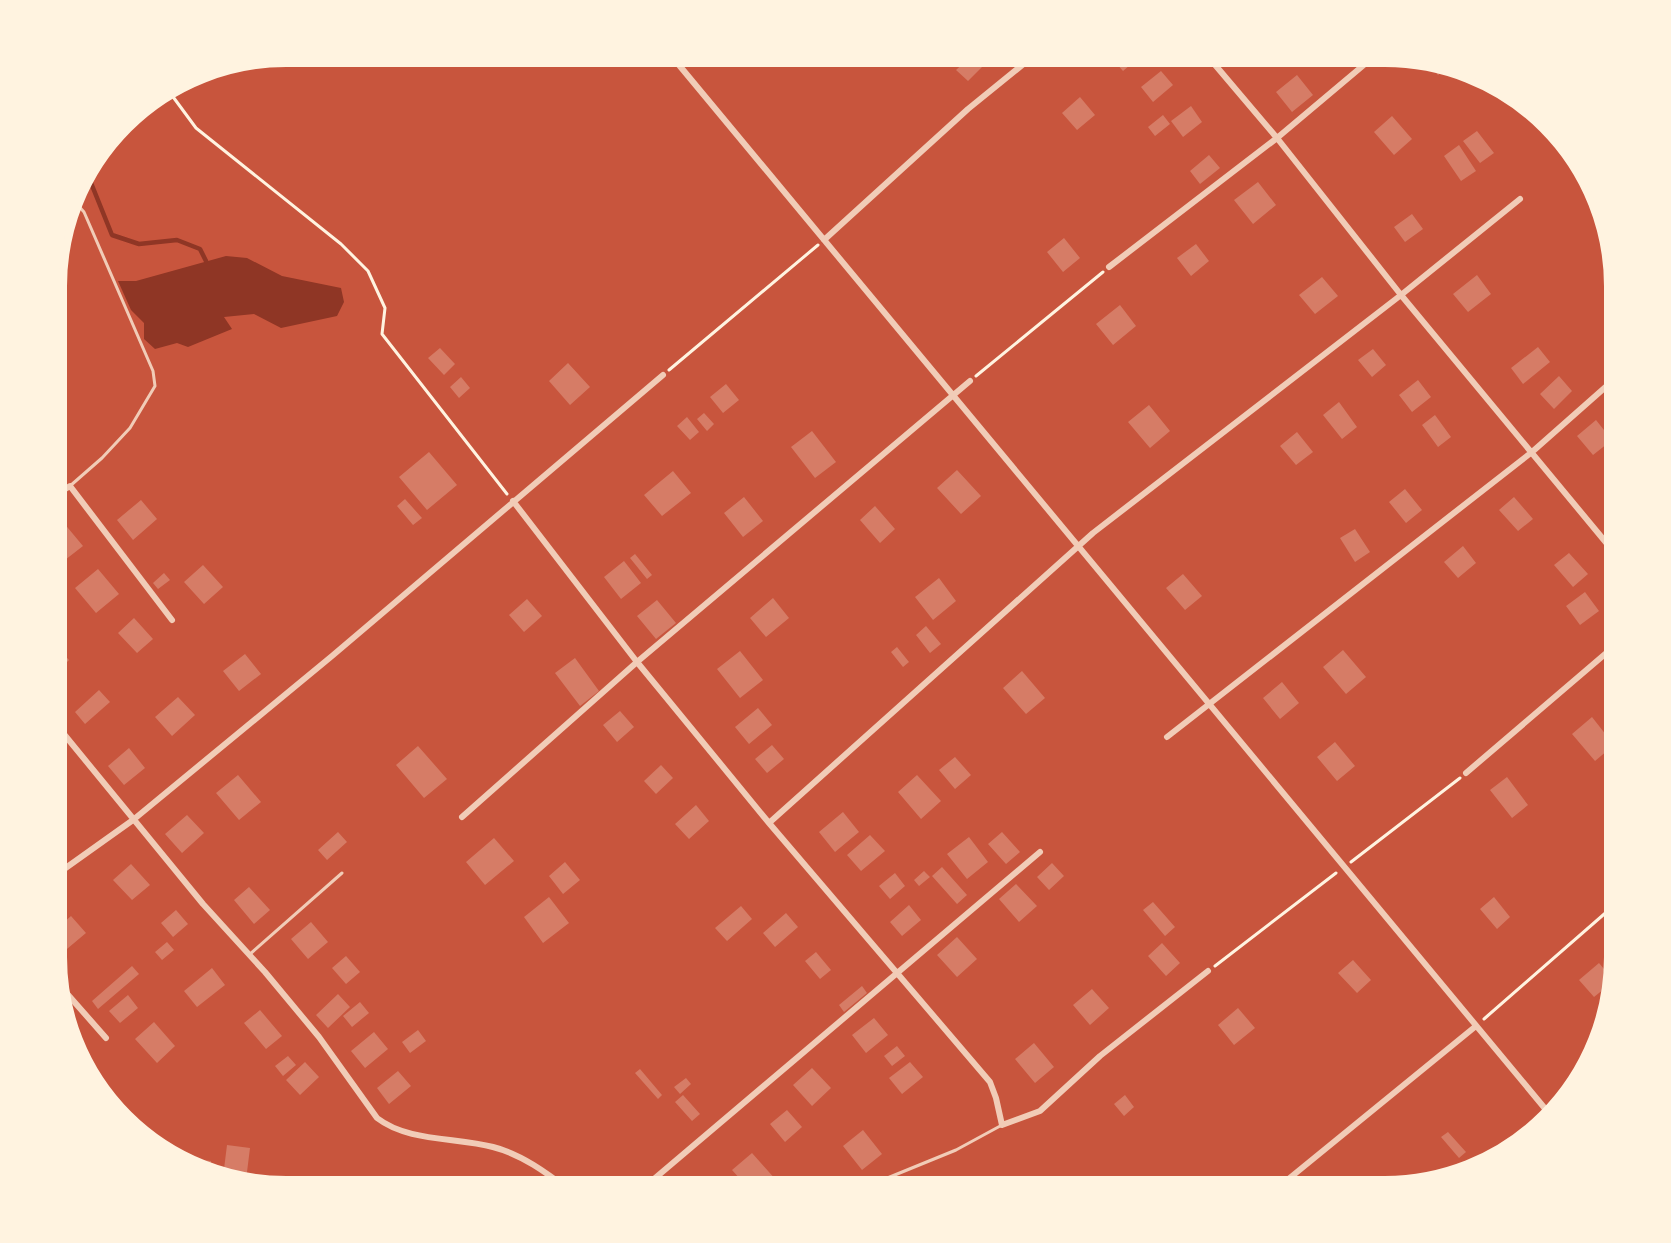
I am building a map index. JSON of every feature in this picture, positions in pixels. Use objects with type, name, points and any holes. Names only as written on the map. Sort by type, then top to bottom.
[{"type":"street","points":[[677,63],[1547,1111]]},
{"type":"street","points":[[824,240],[968,109],[1025,63]]},
{"type":"street","points":[[1213,63],[1277,138],[1401,295],[1608,545]]},
{"type":"street","points":[[1109,267],[1277,138],[1366,63]]},
{"type":"street","points":[[769,823],[1078,546],[1401,295],[1520,199]]},
{"type":"street","points":[[63,870],[133,820],[663,375]]},
{"type":"street","points":[[462,817],[638,662],[970,381]]},
{"type":"street","points":[[1167,737],[1532,452],[1608,385]]},
{"type":"street","points":[[63,490],[70,486],[172,620]]},
{"type":"street","points":[[513,501],[638,662],[769,823],[990,1082],[1002,1125],[1040,1111],[1100,1056],[1208,971]]},
{"type":"street","points":[[1466,773],[1608,652]]},
{"type":"street","points":[[63,733],[203,904],[319,1036],[377,1118],[389,1128],[495,1147],[542,1170],[556,1180]]},
{"type":"street","points":[[653,1180],[1040,852]]},
{"type":"street","points":[[66,992],[106,1038]]},
{"type":"street","points":[[1287,1180],[1476,1026]]},
{"type":"lane","points":[[70,486],[102,458],[130,428],[155,386],[153,371],[84,212],[78,206]]},
{"type":"lane","points":[[249,955],[342,873]]},
{"type":"lane","points":[[882,1180],[956,1150],[1002,1125]]},
{"type":"path","points":[[172,95],[196,128],[341,244],[368,272],[385,308],[382,334],[513,501]]},
{"type":"path","points":[[663,375],[824,240]]},
{"type":"path","points":[[970,381],[1109,267]]},
{"type":"path","points":[[1476,1026],[1608,911]]},
{"type":"shaded area","points":[[226,256],[247,258],[282,276],[341,288],[344,302],[337,316],[281,328],[254,314],[224,317],[232,329],[188,347],[177,343],[155,349],[144,339],[144,323],[131,310],[118,281],[136,281]]},
{"type":"building","points":[[964,63],[978,63],[982,67],[968,81],[956,70]]},
{"type":"building","points":[[1116,63],[1132,63],[1123,71]]},
{"type":"building","points":[[1432,68],[1443,71],[1438,75]]},
{"type":"building","points":[[1161,71],[1173,85],[1153,102],[1141,87]]},
{"type":"building","points":[[1297,75],[1313,95],[1292,112],[1276,92]]},
{"type":"building","points":[[1080,97],[1095,115],[1077,130],[1062,113]]},
{"type":"building","points":[[1191,106],[1202,122],[1183,137],[1171,121]]},
{"type":"building","points":[[1163,115],[1170,124],[1155,136],[1148,127]]},
{"type":"building","points":[[1392,116],[1412,139],[1394,155],[1374,132]]},
{"type":"building","points":[[1477,131],[1494,153],[1480,163],[1463,141]]},
{"type":"building","points":[[1459,145],[1476,171],[1461,181],[1444,156]]},
{"type":"building","points":[[1209,155],[1220,168],[1200,184],[1190,171]]},
{"type":"building","points":[[1258,182],[1276,205],[1253,224],[1234,200]]},
{"type":"building","points":[[1412,214],[1423,229],[1405,242],[1394,227]]},
{"type":"building","points":[[1064,238],[1080,258],[1063,272],[1047,252]]},
{"type":"building","points":[[1196,244],[1209,261],[1191,276],[1177,258]]},
{"type":"building","points":[[1477,275],[1491,294],[1468,312],[1453,294]]},
{"type":"building","points":[[1322,277],[1338,296],[1315,314],[1299,295]]},
{"type":"building","points":[[1120,305],[1136,326],[1113,345],[1096,324]]},
{"type":"building","points":[[1538,347],[1550,362],[1523,384],[1511,368]]},
{"type":"building","points":[[440,348],[455,364],[444,375],[428,358]]},
{"type":"building","points":[[1373,349],[1386,365],[1372,377],[1358,360]]},
{"type":"building","points":[[568,363],[590,387],[570,405],[549,381]]},
{"type":"building","points":[[1559,376],[1572,391],[1554,409],[1540,394]]},
{"type":"building","points":[[461,377],[470,388],[459,398],[450,387]]},
{"type":"building","points":[[1418,380],[1431,397],[1412,412],[1399,395]]},
{"type":"building","points":[[726,384],[739,400],[723,413],[710,397]]},
{"type":"building","points":[[1339,402],[1357,427],[1342,439],[1323,415]]},
{"type":"building","points":[[1149,405],[1170,431],[1150,448],[1128,422]]},
{"type":"building","points":[[704,413],[714,424],[707,431],[697,419]]},
{"type":"building","points":[[1435,415],[1451,437],[1438,447],[1422,425]]},
{"type":"building","points":[[687,417],[699,432],[690,440],[677,426]]},
{"type":"building","points":[[1596,420],[1608,435],[1608,443],[1593,455],[1577,436]]},
{"type":"building","points":[[812,431],[836,462],[815,478],[791,447]]},
{"type":"building","points":[[1297,432],[1313,452],[1296,465],[1280,446]]},
{"type":"building","points":[[429,452],[457,485],[427,510],[399,477]]},
{"type":"building","points":[[957,470],[981,496],[961,514],[937,488]]},
{"type":"building","points":[[673,471],[691,493],[662,516],[644,495]]},
{"type":"building","points":[[1405,489],[1422,510],[1406,523],[1389,502]]},
{"type":"building","points":[[744,497],[763,521],[743,537],[724,513]]},
{"type":"building","points":[[1514,497],[1533,519],[1518,531],[1499,510]]},
{"type":"building","points":[[405,499],[422,518],[413,525],[397,506]]},
{"type":"building","points":[[141,500],[157,519],[133,540],[117,520]]},
{"type":"building","points":[[875,506],[895,529],[880,543],[860,520]]},
{"type":"building","points":[[63,522],[83,546],[65,560],[63,558]]},
{"type":"building","points":[[1355,529],[1370,552],[1355,562],[1340,538]]},
{"type":"building","points":[[1463,546],[1476,563],[1458,578],[1444,562]]},
{"type":"building","points":[[1569,553],[1588,574],[1573,587],[1554,565]]},
{"type":"building","points":[[635,554],[652,575],[647,579],[630,558]]},
{"type":"building","points":[[624,561],[641,583],[621,599],[604,577]]},
{"type":"building","points":[[203,565],[223,587],[204,604],[184,582]]},
{"type":"building","points":[[98,569],[119,594],[96,613],[75,588]]},
{"type":"building","points":[[164,573],[170,580],[158,589],[153,583]]},
{"type":"building","points":[[1183,574],[1202,596],[1185,610],[1166,588]]},
{"type":"building","points":[[939,578],[956,601],[933,620],[915,597]]},
{"type":"building","points":[[1585,592],[1599,611],[1580,625],[1566,606]]},
{"type":"building","points":[[773,598],[789,618],[766,637],[750,618]]},
{"type":"building","points":[[527,599],[542,616],[524,632],[509,615]]},
{"type":"building","points":[[657,600],[676,623],[656,639],[637,616]]},
{"type":"building","points":[[134,618],[153,639],[137,653],[118,633]]},
{"type":"building","points":[[926,626],[941,644],[930,653],[916,635]]},
{"type":"building","points":[[897,647],[909,662],[903,667],[891,652]]},
{"type":"building","points":[[1343,650],[1366,677],[1346,694],[1323,667]]},
{"type":"building","points":[[740,651],[763,680],[740,698],[717,669]]},
{"type":"building","points":[[63,654],[69,660],[63,666]]},
{"type":"building","points":[[245,654],[261,674],[239,691],[223,671]]},
{"type":"building","points":[[575,658],[599,691],[580,706],[555,673]]},
{"type":"building","points":[[1022,671],[1045,698],[1026,714],[1003,688]]},
{"type":"building","points":[[1282,682],[1299,703],[1280,719],[1263,698]]},
{"type":"building","points":[[99,690],[110,702],[85,724],[75,712]]},
{"type":"building","points":[[178,697],[195,715],[172,736],[155,717]]},
{"type":"building","points":[[758,708],[772,725],[749,744],[735,727]]},
{"type":"building","points":[[620,711],[634,727],[617,742],[603,725]]},
{"type":"building","points":[[1592,717],[1608,737],[1608,750],[1595,761],[1572,734]]},
{"type":"building","points":[[1335,742],[1355,766],[1337,781],[1317,757]]},
{"type":"building","points":[[772,745],[784,759],[767,773],[755,759]]},
{"type":"building","points":[[418,746],[447,779],[424,798],[396,765]]},
{"type":"building","points":[[129,748],[145,768],[124,785],[108,766]]},
{"type":"building","points":[[955,757],[971,775],[955,789],[939,770]]},
{"type":"building","points":[[661,765],[673,778],[656,794],[644,781]]},
{"type":"building","points":[[238,775],[261,802],[239,820],[216,793]]},
{"type":"building","points":[[917,775],[941,801],[921,819],[898,792]]},
{"type":"building","points":[[1507,777],[1528,805],[1512,818],[1490,790]]},
{"type":"building","points":[[696,805],[709,821],[689,839],[675,824]]},
{"type":"building","points":[[843,812],[859,832],[835,852],[819,832]]},
{"type":"building","points":[[187,815],[204,833],[182,853],[165,834]]},
{"type":"building","points":[[338,832],[347,842],[327,860],[318,850]]},
{"type":"building","points":[[1002,832],[1020,852],[1006,864],[988,844]]},
{"type":"building","points":[[870,835],[885,851],[861,871],[847,855]]},
{"type":"building","points":[[969,837],[988,862],[967,879],[947,854]]},
{"type":"building","points":[[494,838],[514,861],[485,885],[466,862]]},
{"type":"building","points":[[565,862],[580,880],[563,894],[549,876]]},
{"type":"building","points":[[1052,863],[1064,876],[1049,890],[1037,877]]},
{"type":"building","points":[[131,864],[150,885],[132,900],[113,880]]},
{"type":"building","points":[[942,867],[967,895],[957,904],[932,876]]},
{"type":"building","points":[[924,871],[930,877],[919,886],[914,880]]},
{"type":"building","points":[[895,873],[905,886],[890,899],[879,886]]},
{"type":"building","points":[[1016,884],[1037,906],[1019,922],[999,899]]},
{"type":"building","points":[[249,887],[270,910],[254,924],[234,900]]},
{"type":"building","points":[[549,897],[569,923],[543,943],[524,917]]},
{"type":"building","points":[[1494,897],[1510,917],[1497,929],[1480,909]]},
{"type":"building","points":[[1153,902],[1175,927],[1165,936],[1143,910]]},
{"type":"building","points":[[909,905],[921,920],[902,936],[890,922]]},
{"type":"building","points":[[741,906],[752,919],[727,941],[715,928]]},
{"type":"building","points":[[176,910],[188,924],[173,937],[161,923]]},
{"type":"building","points":[[786,913],[798,927],[775,947],[763,933]]},
{"type":"building","points":[[71,916],[86,933],[63,952],[63,923]]},
{"type":"building","points":[[311,922],[328,942],[308,959],[291,939]]},
{"type":"building","points":[[957,937],[977,959],[957,977],[937,955]]},
{"type":"building","points":[[167,942],[174,950],[162,960],[155,952]]},
{"type":"building","points":[[1162,943],[1180,963],[1166,976],[1148,956]]},
{"type":"building","points":[[816,952],[831,970],[820,979],[805,961]]},
{"type":"building","points":[[346,956],[360,972],[346,984],[332,968]]},
{"type":"building","points":[[1353,960],[1371,980],[1357,993],[1338,973]]},
{"type":"building","points":[[1599,963],[1608,973],[1606,988],[1594,997],[1579,980]]},
{"type":"building","points":[[132,966],[139,974],[98,1009],[92,1001]]},
{"type":"building","points":[[212,968],[225,985],[197,1007],[184,991]]},
{"type":"building","points":[[862,986],[867,993],[844,1012],[839,1005]]},
{"type":"building","points":[[1092,989],[1109,1008],[1090,1025],[1073,1005]]},
{"type":"building","points":[[338,994],[350,1007],[328,1028],[316,1015]]},
{"type":"building","points":[[128,995],[138,1008],[120,1023],[109,1011]]},
{"type":"building","points":[[360,1002],[369,1013],[352,1027],[343,1016]]},
{"type":"building","points":[[1238,1008],[1255,1028],[1234,1045],[1218,1025]]},
{"type":"building","points":[[260,1010],[282,1036],[266,1049],[244,1023]]},
{"type":"building","points":[[874,1018],[888,1035],[866,1053],[852,1035]]},
{"type":"building","points":[[154,1022],[175,1046],[157,1063],[135,1039]]},
{"type":"building","points":[[418,1030],[426,1041],[410,1053],[402,1042]]},
{"type":"building","points":[[374,1032],[388,1049],[365,1068],[351,1051]]},
{"type":"building","points":[[1034,1043],[1054,1067],[1035,1083],[1015,1059]]},
{"type":"building","points":[[897,1046],[905,1056],[892,1066],[884,1056]]},
{"type":"building","points":[[288,1056],[296,1065],[283,1076],[275,1066]]},
{"type":"building","points":[[305,1062],[319,1077],[300,1095],[286,1080]]},
{"type":"building","points":[[910,1062],[923,1077],[902,1094],[889,1078]]},
{"type":"building","points":[[812,1068],[831,1088],[812,1106],[793,1085]]},
{"type":"building","points":[[640,1069],[662,1095],[658,1099],[635,1073]]},
{"type":"building","points":[[398,1071],[411,1086],[389,1104],[377,1088]]},
{"type":"building","points":[[686,1078],[691,1084],[680,1094],[674,1087]]},
{"type":"building","points":[[683,1095],[700,1114],[692,1121],[675,1102]]},
{"type":"building","points":[[1125,1095],[1134,1107],[1124,1116],[1114,1104]]},
{"type":"building","points":[[787,1110],[802,1127],[785,1142],[770,1124]]},
{"type":"building","points":[[863,1130],[882,1154],[862,1170],[843,1146]]},
{"type":"building","points":[[1448,1132],[1466,1152],[1459,1158],[1441,1137]]},
{"type":"building","points":[[227,1145],[250,1148],[246,1176],[224,1171]]},
{"type":"building","points":[[752,1153],[776,1180],[741,1180],[732,1170]]},
{"type":"building","points":[[202,1160],[211,1161],[211,1166],[202,1163]]},
{"type":"waterway","points":[[90,181],[112,235],[139,244],[177,240],[200,249],[206,261]]}]
